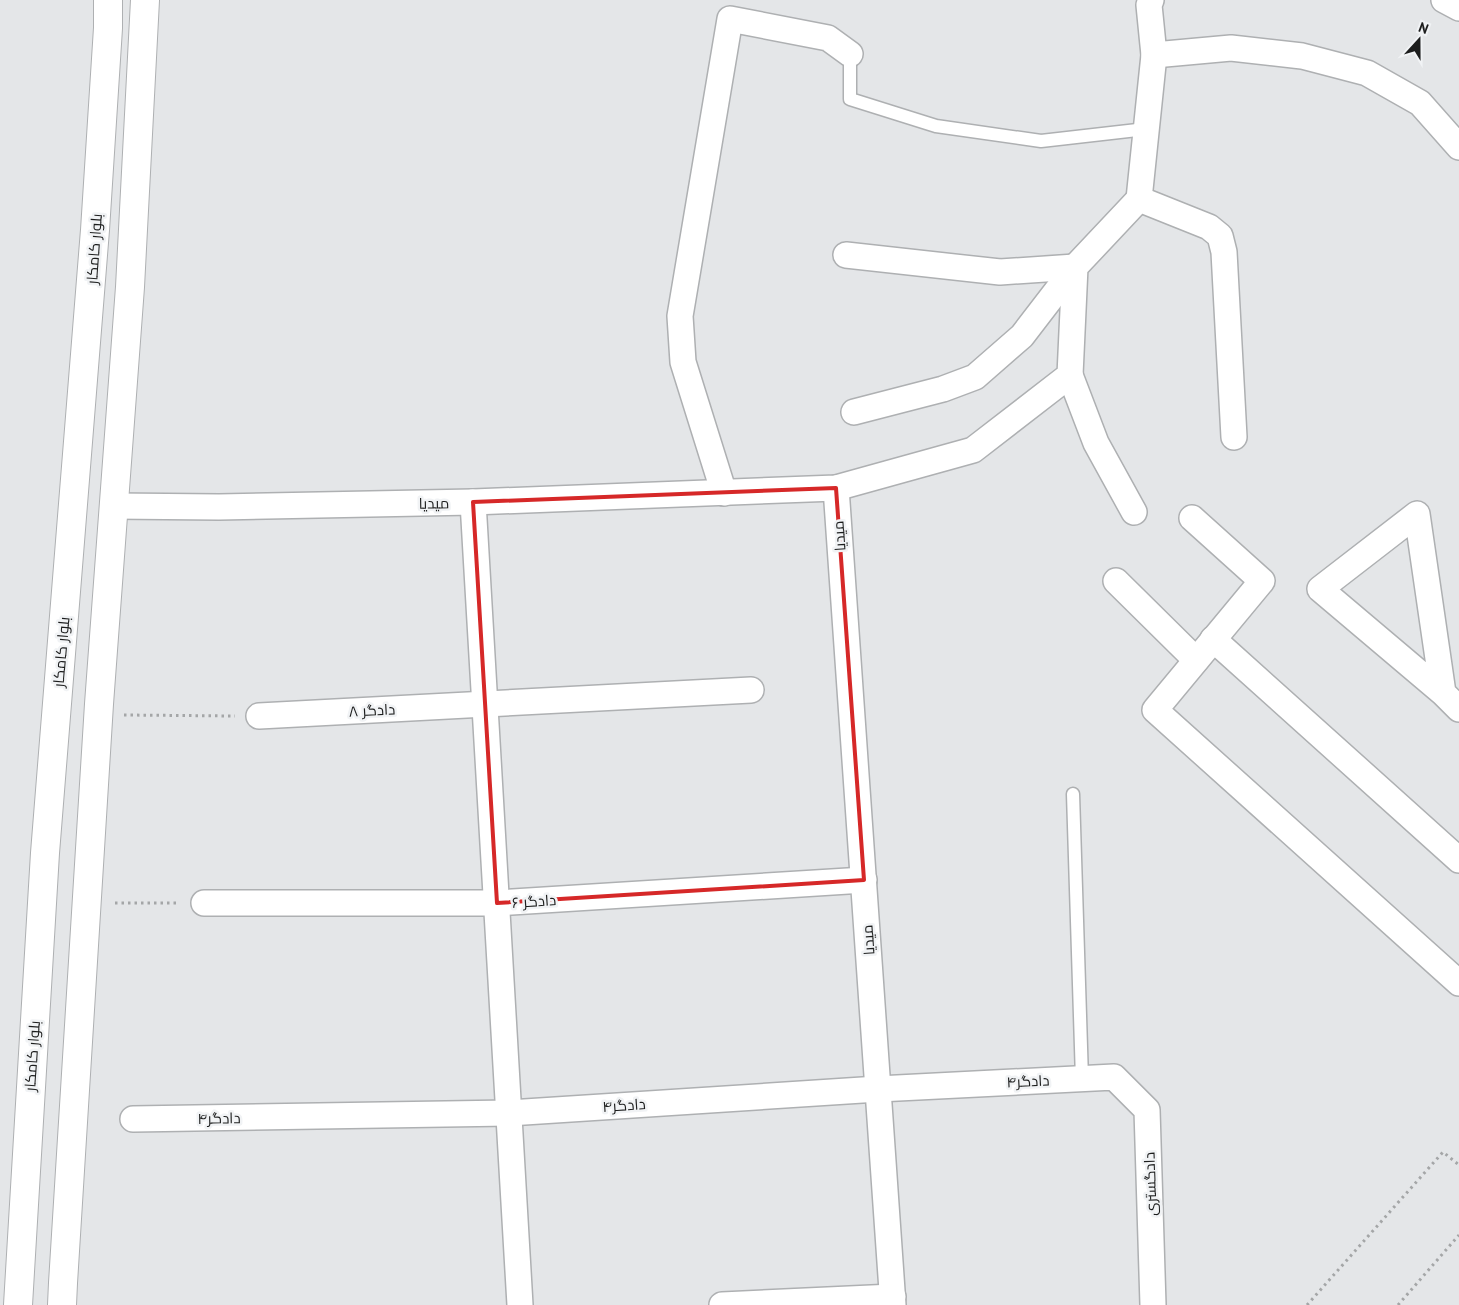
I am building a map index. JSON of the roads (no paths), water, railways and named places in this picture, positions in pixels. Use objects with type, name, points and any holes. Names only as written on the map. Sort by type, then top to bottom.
[{"type":"main road","name":"بلوار کامکار","points":[[18,1305],[45,853],[95,230],[108,28],[108,0]]},
{"type":"main road","points":[[62,1305],[98,714],[130,288],[145,0]]},
{"type":"street","points":[[1444,0],[1459,8]]},
{"type":"street","points":[[854,412],[943,389],[975,377],[1022,336],[1075,267],[1139,199],[1154,56],[1148,2]]},
{"type":"street","points":[[724,492],[683,362],[680,316],[730,19],[828,38],[850,54]]},
{"type":"street","points":[[1154,56],[1231,48],[1302,56],[1367,73],[1420,103],[1459,147]]},
{"type":"street","points":[[1139,199],[1209,227],[1220,236],[1224,252],[1234,437]]},
{"type":"street","points":[[846,255],[1000,272],[1075,267]]},
{"type":"street","points":[[1075,267],[1070,375],[1096,443],[1134,512]]},
{"type":"street","points":[[836,488],[973,450],[1070,375]]},
{"type":"street","name":"میدیا","points":[[113,506],[218,507],[473,502],[836,488],[893,1301]]},
{"type":"street","points":[[473,502],[520,1305]]},
{"type":"street","points":[[1418,514],[1442,684],[1451,701],[1320,589],[1418,514]]},
{"type":"street","points":[[1192,518],[1262,581],[1154,710],[1459,983]]},
{"type":"street","points":[[1116,581],[1196,660]]},
{"type":"street","points":[[1214,638],[1459,860]]},
{"type":"street","name":"دادگر ۸","points":[[259,716],[751,690]]},
{"type":"street","name":"دادگر ۶","points":[[204,903],[496,903],[864,880]]},
{"type":"street","name":"دادگر۴","points":[[133,1119],[509,1113],[878,1089],[1114,1077]]},
{"type":"street","name":"دادگستری","points":[[1114,1077],[1147,1110],[1153,1305]]},
{"type":"street","points":[[722,1305],[893,1301]]},
{"type":"lane","points":[[850,54],[850,99],[936,126],[1041,141],[1146,129]]},
{"type":"lane","points":[[1073,794],[1082,1079]]}]
